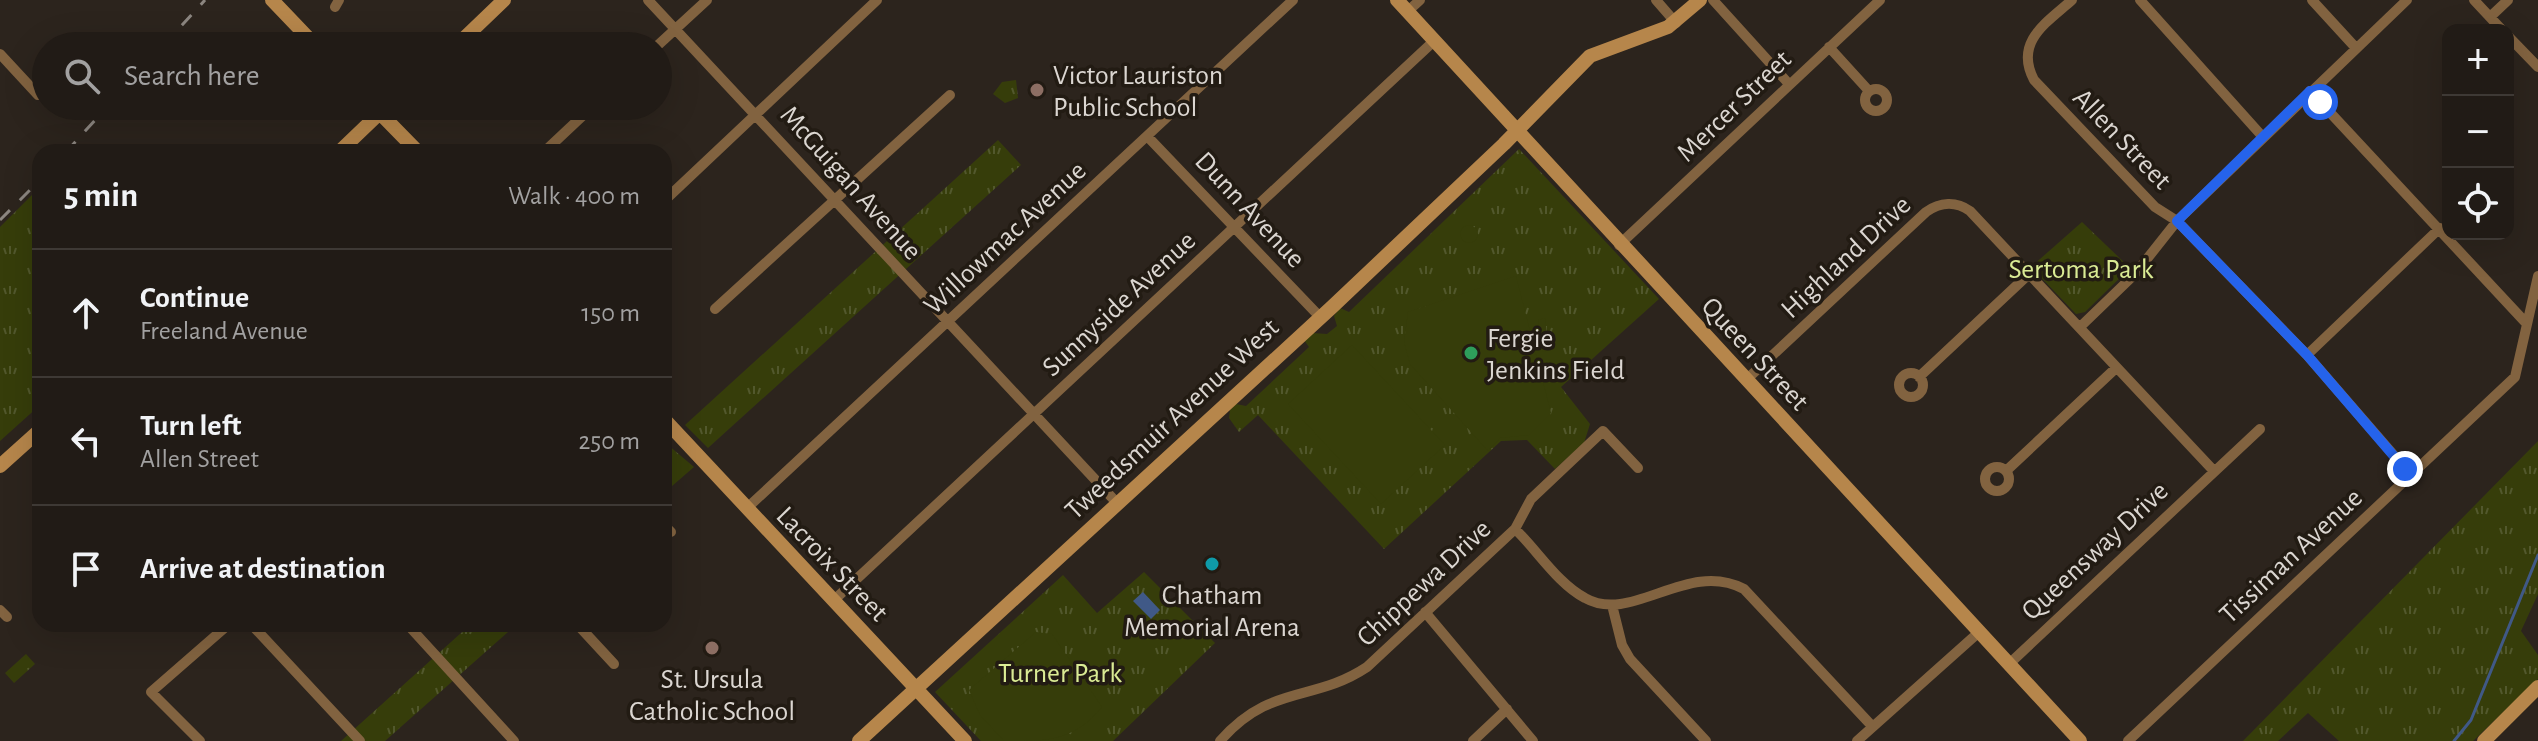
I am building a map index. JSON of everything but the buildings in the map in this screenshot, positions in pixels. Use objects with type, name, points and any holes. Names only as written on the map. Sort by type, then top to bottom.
[{"type":"street","points":[[272,0],[303,32]]},
{"type":"street","points":[[471,32],[504,0]]},
{"type":"street","name":"McGuigan Avenue","points":[[648,0],[757,112],[947,323],[1117,503]]},
{"type":"street","points":[[674,30],[707,0]]},
{"type":"street","points":[[672,193],[877,0]]},
{"type":"street","name":"Willowmac Avenue","points":[[746,509],[1293,0]]},
{"type":"street","points":[[1402,6],[1420,0]]},
{"type":"street","points":[[1656,0],[1676,23],[1700,0]]},
{"type":"street","points":[[1713,0],[1789,84]]},
{"type":"street","name":"Mercer Street","points":[[1619,245],[1880,0]]},
{"type":"street","name":"Allen Street","points":[[2072,0],[2030,40],[2029,70],[2155,207],[2177,221],[2307,355],[2411,475]]},
{"type":"street","points":[[2140,0],[2262,136]]},
{"type":"street","points":[[2312,0],[2355,47]]},
{"type":"street","points":[[2080,327],[2135,274],[2177,221],[2407,0]]},
{"type":"street","points":[[2474,0],[2496,24]]},
{"type":"street","points":[[2490,17],[2508,0]]},
{"type":"street","name":"Queen Street","points":[[1402,6],[1619,245],[2080,741]]},
{"type":"street","name":"Tweedsmuir Avenue West","points":[[859,741],[915,686],[1320,317],[1516,131],[1590,56],[1676,23]]},
{"type":"street","name":"Sunnyside Avenue","points":[[833,601],[1434,41]]},
{"type":"street","points":[[2514,42],[2538,67]]},
{"type":"street","points":[[1829,47],[1869,91]]},
{"type":"street","points":[[0,54],[32,89]]},
{"type":"street","points":[[2310,91],[2527,324]]},
{"type":"street","points":[[715,309],[950,95]]},
{"type":"street","points":[[346,144],[368,120]]},
{"type":"street","points":[[390,120],[411,144]]},
{"type":"street","points":[[553,144],[578,120]]},
{"type":"street","name":"Dunn Avenue","points":[[1147,136],[1320,317]]},
{"type":"street","name":"Highland Drive","points":[[1746,380],[1926,212],[1940,204],[1967,208],[2213,470]]},
{"type":"street","points":[[2307,355],[2440,228]]},
{"type":"street","points":[[1919,377],[2029,274]]},
{"type":"street","name":"Tissiman Avenue","points":[[2128,741],[2515,377],[2538,276]]},
{"type":"street","points":[[2006,471],[2116,368]]},
{"type":"street","name":"Lacroix Street","points":[[672,428],[965,741]]},
{"type":"street","name":"Queensway Drive","points":[[2008,665],[2260,429]]},
{"type":"street","points":[[1515,529],[1531,499],[1603,431],[1638,468]]},
{"type":"street","points":[[0,466],[32,437]]},
{"type":"street","name":"Chippewa Drive","points":[[1220,741],[1263,704],[1357,674],[1515,529],[1577,593],[1612,605]]},
{"type":"street","points":[[1706,741],[1630,659],[1622,645],[1612,605],[1698,580],[1719,579],[1735,585],[1750,594],[1872,726]]},
{"type":"street","points":[[1425,612],[1533,741]]},
{"type":"street","points":[[200,741],[151,692],[220,632]]},
{"type":"street","points":[[258,632],[360,741]]},
{"type":"street","points":[[414,632],[514,741]]},
{"type":"street","points":[[584,632],[614,664]]},
{"type":"street","points":[[1857,741],[1978,633]]},
{"type":"street","points":[[2484,741],[2538,687]]},
{"type":"street","points":[[1473,741],[1507,709]]},
{"type":"green space","points":[[1016,80],[1018,98],[1005,103],[993,94],[1002,82]]},
{"type":"green space","points":[[998,140],[1021,165],[708,448],[685,425]]},
{"type":"green space","points":[[1519,149],[1659,299],[1561,387],[1590,424],[1584,443],[1555,469],[1527,440],[1501,441],[1384,549],[1258,415],[1239,432],[1229,418],[1230,410],[1236,404],[1246,406],[1309,347],[1304,340],[1312,333],[1327,334],[1337,326],[1334,316],[1340,308],[1349,312]]},
{"type":"green space","points":[[32,195],[32,412],[0,441],[0,227]]},
{"type":"green space","name":"Sertoma Park","points":[[2082,222],[2130,268],[2085,312],[2076,314],[2031,267]]},
{"type":"green space","points":[[1465,225],[1473,225],[1478,234],[1476,241],[1465,243],[1460,238],[1460,230]]},
{"type":"green space","name":"Fergie Jenkins Field","points":[[1516,276],[1551,413],[1529,435],[1500,438],[1488,451],[1410,364],[1404,342],[1408,312]]},
{"type":"green space","points":[[1545,318],[1549,350],[1543,352],[1538,320]]},
{"type":"green space","points":[[1352,345],[1445,445],[1381,504],[1288,404]]},
{"type":"green space","points":[[2538,441],[2538,594],[2521,631],[2538,655],[2538,679],[2473,741],[2339,741],[2308,713],[2278,741],[2243,741]]},
{"type":"green space","points":[[672,448],[694,467],[672,486]]},
{"type":"green space","name":"Turner Park","points":[[1144,572],[1215,643],[1113,741],[981,741],[935,692],[1063,575],[1097,613]]},
{"type":"green space","points":[[462,632],[508,632],[385,741],[341,741]]},
{"type":"green space","points":[[1036,632],[1052,634],[1102,707],[1071,733],[1047,739],[1004,741],[980,715],[969,690]]},
{"type":"green space","points":[[26,654],[35,664],[14,683],[5,673]]},
{"type":"water","points":[[1143,592],[1160,610],[1151,619],[1133,601]]},
{"type":"waterway","points":[[2454,741],[2471,720],[2538,555]]},
{"type":"railway","points":[[176,32],[205,0]]},
{"type":"railway","points":[[73,144],[95,120]]},
{"type":"railway","points":[[0,220],[32,188]]},
{"type":"place","name":"Victor Lauriston Public School","points":[[1037,90]]},
{"type":"place","name":"Fergie Jenkins Field","points":[[1471,353]]},
{"type":"place","name":"Chatham Memorial Arena","points":[[1212,564]]},
{"type":"place","name":"St. Ursula Catholic School","points":[[712,648]]},
{"type":"route","points":[[2320,102],[2310,91],[2177,221],[2307,355],[2405,469]]}]
